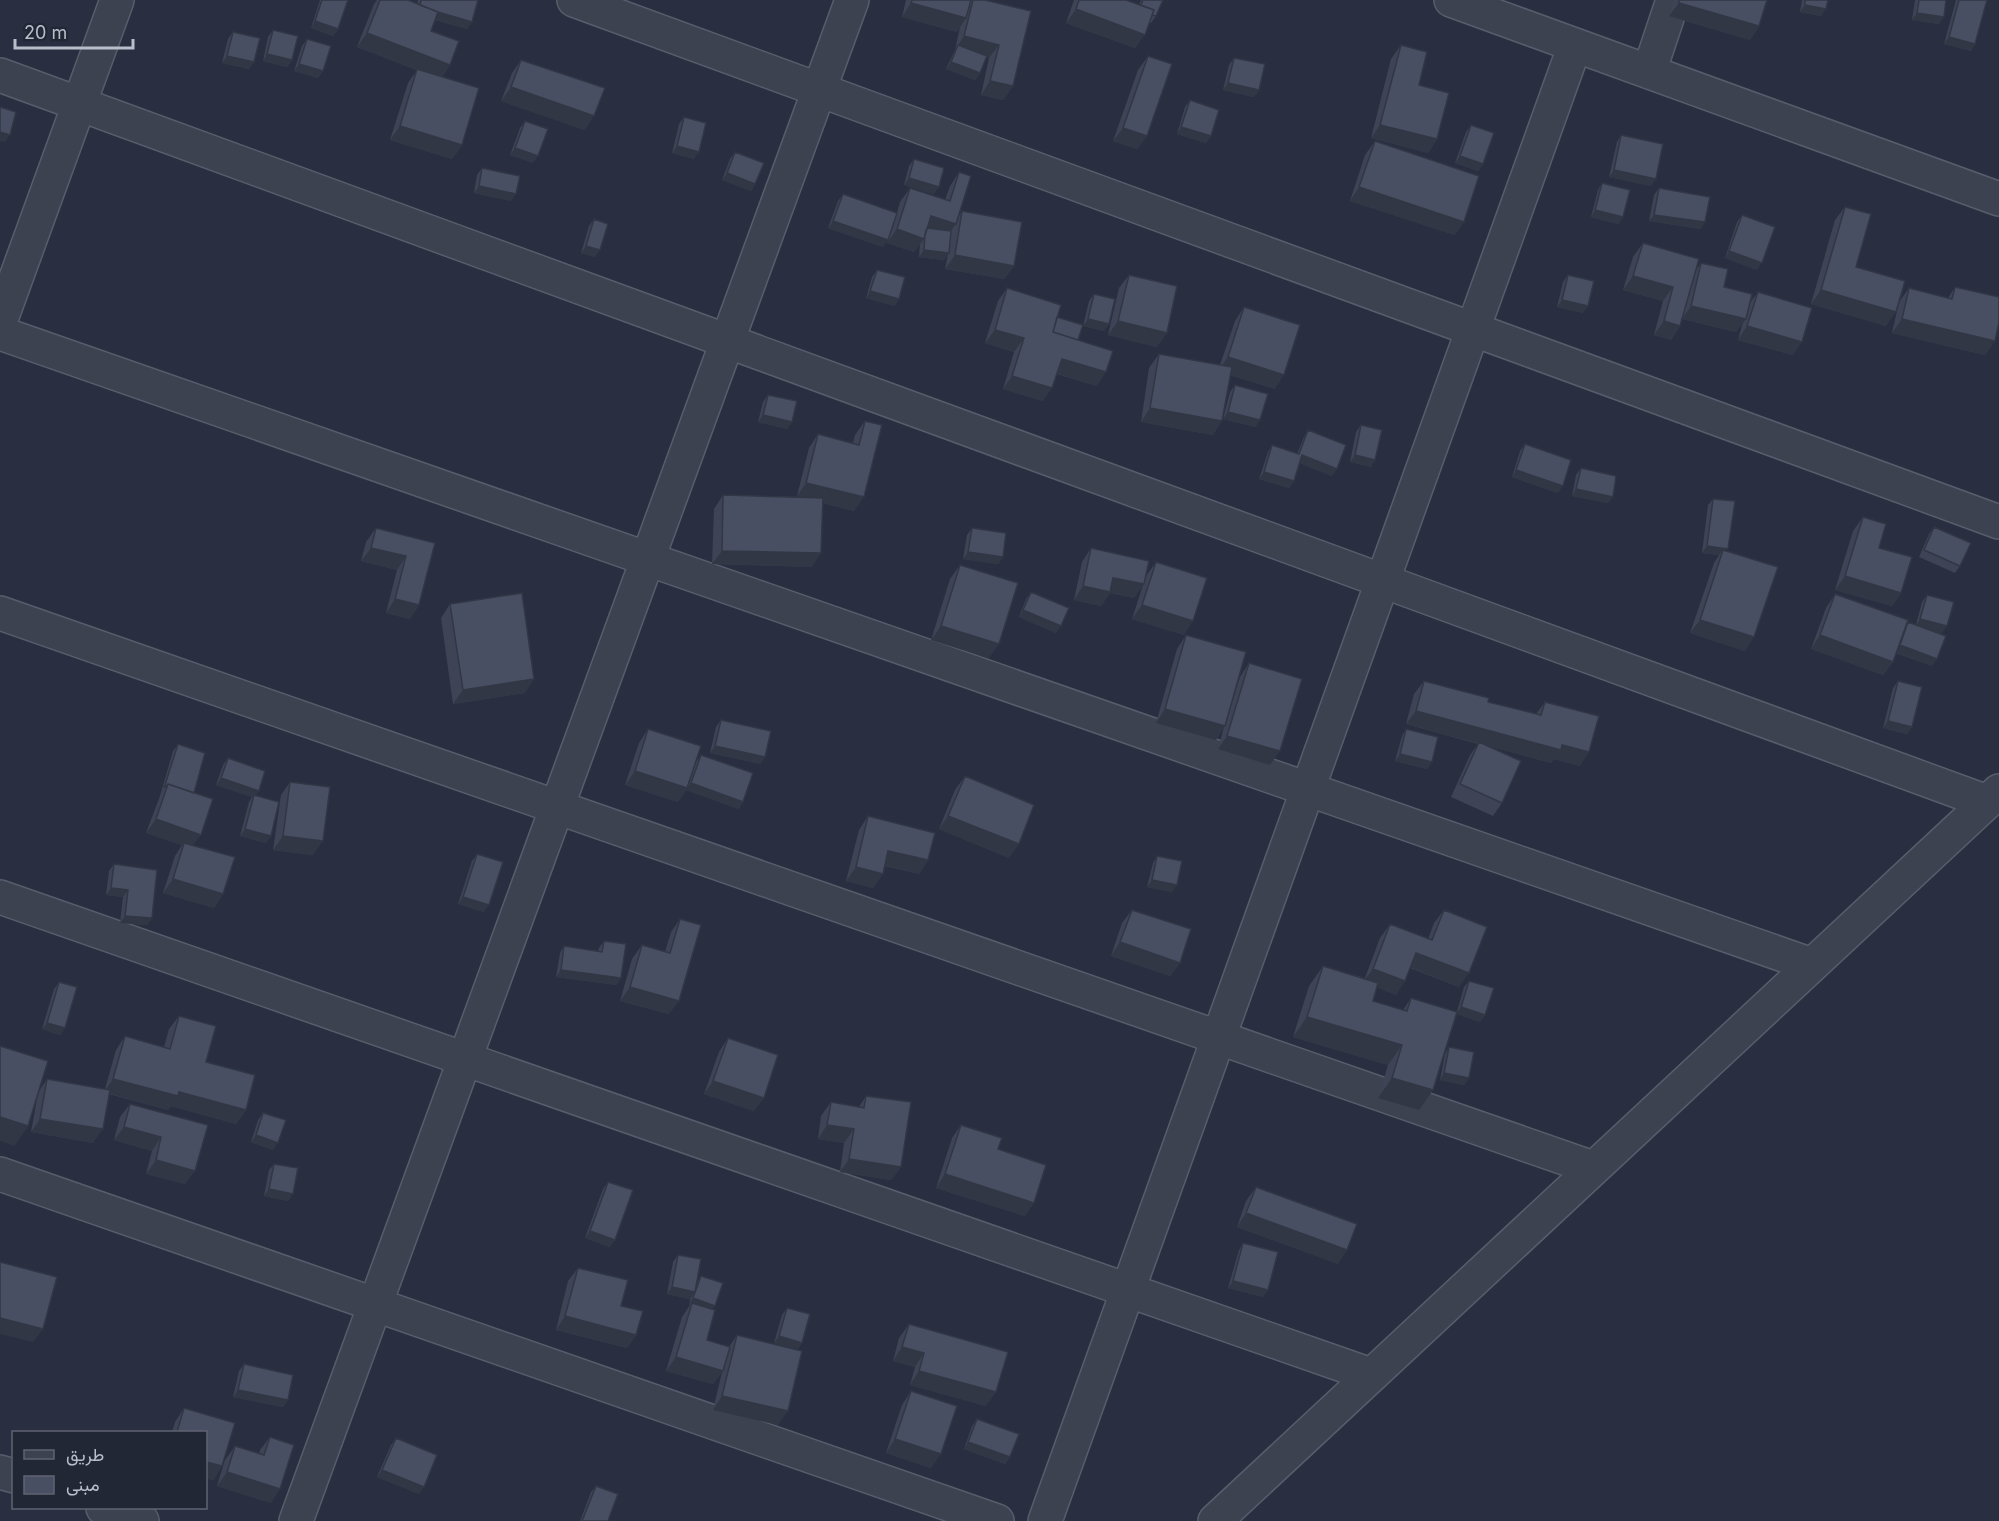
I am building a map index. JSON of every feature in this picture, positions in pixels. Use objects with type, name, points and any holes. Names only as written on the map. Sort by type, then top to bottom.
[{"type":"street","points":[[0,322],[117,0]]},
{"type":"street","points":[[574,0],[1999,522]]},
{"type":"street","points":[[296,1521],[852,0]]},
{"type":"street","points":[[1451,0],[1999,199]]},
{"type":"street","points":[[1649,72],[1673,0]]},
{"type":"street","points":[[1045,1521],[1575,45]]},
{"type":"street","points":[[0,75],[1383,581],[1993,796],[1215,1521]]},
{"type":"street","points":[[0,333],[1812,965]]},
{"type":"street","points":[[0,613],[1593,1168]]},
{"type":"street","points":[[0,897],[1371,1375]]},
{"type":"street","points":[[0,1174],[997,1521]]},
{"type":"street","points":[[106,1509],[142,1521]]},
{"type":"building","points":[[322,0],[348,0],[338,29],[315,21]]},
{"type":"building","points":[[380,0],[408,0],[438,12],[431,31],[459,41],[450,65],[367,33]]},
{"type":"building","points":[[421,0],[478,0],[472,22],[420,5]]},
{"type":"building","points":[[912,0],[971,0],[966,18],[911,3]]},
{"type":"building","points":[[973,0],[985,0],[1031,11],[1013,86],[990,81],[999,45],[964,36]]},
{"type":"building","points":[[1079,0],[1126,0],[1154,10],[1145,35],[1076,9]]},
{"type":"building","points":[[1143,0],[1163,0],[1156,16],[1152,15],[1154,10],[1141,5]]},
{"type":"building","points":[[1679,0],[1767,0],[1759,26],[1679,3]]},
{"type":"building","points":[[1805,0],[1828,0],[1826,9],[1805,5]]},
{"type":"building","points":[[1919,0],[1946,0],[1944,17],[1917,13]]},
{"type":"building","points":[[1959,0],[1987,0],[1975,44],[1949,37]]},
{"type":"building","points":[[273,30],[298,36],[292,60],[267,54]]},
{"type":"building","points":[[233,32],[260,38],[254,62],[227,56]]},
{"type":"building","points":[[307,39],[331,46],[323,71],[299,64]]},
{"type":"building","points":[[958,45],[987,56],[980,73],[951,62]]},
{"type":"building","points":[[1401,45],[1427,52],[1419,85],[1449,93],[1437,139],[1380,125]]},
{"type":"building","points":[[1148,56],[1172,64],[1147,136],[1123,128]]},
{"type":"building","points":[[1234,58],[1265,64],[1259,90],[1228,83]]},
{"type":"building","points":[[521,60],[605,88],[594,116],[511,87]]},
{"type":"building","points":[[417,69],[479,88],[462,145],[400,126]]},
{"type":"building","points":[[1190,100],[1219,110],[1211,136],[1181,127]]},
{"type":"building","points":[[0,107],[16,112],[10,135],[0,132]]},
{"type":"building","points":[[684,117],[706,123],[699,152],[677,146]]},
{"type":"building","points":[[525,121],[548,129],[538,156],[515,148]]},
{"type":"building","points":[[1471,125],[1494,133],[1483,164],[1460,156]]},
{"type":"building","points":[[1621,135],[1663,144],[1656,179],[1614,170]]},
{"type":"building","points":[[1375,141],[1479,176],[1464,222],[1359,187]]},
{"type":"building","points":[[735,152],[764,163],[755,184],[727,173]]},
{"type":"building","points":[[914,159],[944,168],[939,187],[909,178]]},
{"type":"building","points":[[482,168],[520,176],[516,194],[479,186]]},
{"type":"building","points":[[959,172],[971,176],[956,224],[931,216],[924,239],[897,229],[910,188],[950,201]]},
{"type":"building","points":[[1602,183],[1630,190],[1623,217],[1595,210]]},
{"type":"building","points":[[1659,188],[1710,197],[1705,222],[1654,215]]},
{"type":"building","points":[[843,194],[897,213],[888,240],[833,221]]},
{"type":"building","points":[[1845,207],[1871,214],[1856,267],[1905,281],[1896,312],[1821,290]]},
{"type":"building","points":[[962,211],[1022,222],[1014,266],[955,255]]},
{"type":"building","points":[[1742,215],[1775,227],[1762,263],[1729,251]]},
{"type":"building","points":[[594,219],[608,224],[600,250],[586,246]]},
{"type":"building","points":[[927,228],[951,231],[949,253],[924,250]]},
{"type":"building","points":[[1643,243],[1699,259],[1680,326],[1664,321],[1673,287],[1633,276]]},
{"type":"building","points":[[1701,263],[1728,269],[1724,287],[1752,294],[1746,319],[1691,306]]},
{"type":"building","points":[[877,270],[905,277],[899,299],[870,291]]},
{"type":"building","points":[[1129,275],[1177,286],[1167,333],[1118,321]]},
{"type":"building","points":[[1568,275],[1594,281],[1588,306],[1562,300]]},
{"type":"building","points":[[1955,287],[1999,297],[1999,322],[1995,341],[1902,319],[1909,288],[1952,299]]},
{"type":"building","points":[[1007,288],[1061,305],[1053,332],[1113,351],[1106,372],[1062,359],[1052,388],[1012,376],[1024,338],[995,330]]},
{"type":"building","points":[[1758,292],[1812,308],[1802,342],[1747,326]]},
{"type":"building","points":[[1094,294],[1115,299],[1109,324],[1088,319]]},
{"type":"building","points":[[1244,307],[1300,325],[1284,375],[1228,357]]},
{"type":"building","points":[[1057,317],[1083,325],[1078,340],[1053,332]]},
{"type":"building","points":[[1159,354],[1232,367],[1222,421],[1150,408]]},
{"type":"building","points":[[1235,385],[1268,394],[1260,420],[1228,412]]},
{"type":"building","points":[[768,395],[797,401],[792,422],[763,415]]},
{"type":"building","points":[[865,421],[882,425],[864,497],[806,483],[818,434],[859,445]]},
{"type":"building","points":[[1361,425],[1382,430],[1375,460],[1355,455]]},
{"type":"building","points":[[1308,430],[1346,445],[1337,469],[1302,455],[1294,481],[1264,472],[1272,445],[1299,454]]},
{"type":"building","points":[[1525,444],[1571,460],[1563,486],[1516,470]]},
{"type":"building","points":[[1581,468],[1616,476],[1613,497],[1576,489]]},
{"type":"building","points":[[723,495],[823,498],[821,553],[722,551]]},
{"type":"building","points":[[1713,499],[1735,501],[1728,549],[1707,546]]},
{"type":"building","points":[[1863,517],[1886,524],[1879,548],[1912,557],[1901,593],[1845,576]]},
{"type":"building","points":[[1934,527],[1971,543],[1960,566],[1924,550]]},
{"type":"building","points":[[376,528],[435,543],[419,605],[395,599],[406,556],[371,548]]},
{"type":"building","points":[[972,528],[1006,533],[1003,557],[968,552]]},
{"type":"building","points":[[1091,548],[1149,561],[1144,584],[1113,578],[1110,592],[1083,586]]},
{"type":"building","points":[[1723,550],[1778,567],[1754,637],[1700,620]]},
{"type":"building","points":[[1156,562],[1207,578],[1193,621],[1142,605]]},
{"type":"building","points":[[960,565],[1018,583],[999,644],[941,626]]},
{"type":"building","points":[[1031,592],[1069,608],[1061,626],[1023,610]]},
{"type":"building","points":[[522,593],[534,679],[463,690],[450,604]]},
{"type":"building","points":[[1835,594],[1908,620],[1893,662],[1820,635]]},
{"type":"building","points":[[1927,595],[1954,602],[1947,626],[1920,619]]},
{"type":"building","points":[[1908,622],[1946,636],[1937,659],[1900,645]]},
{"type":"building","points":[[1186,635],[1246,652],[1225,726],[1165,709]]},
{"type":"building","points":[[1249,663],[1302,679],[1280,751],[1227,736]]},
{"type":"building","points":[[1424,681],[1489,698],[1488,702],[1541,715],[1545,702],[1599,716],[1589,752],[1562,745],[1561,750],[1416,711]]},
{"type":"building","points":[[1898,681],[1922,687],[1912,727],[1888,721]]},
{"type":"building","points":[[721,720],[771,731],[765,757],[715,746]]},
{"type":"building","points":[[648,729],[701,746],[687,788],[635,771]]},
{"type":"building","points":[[1406,729],[1438,737],[1432,762],[1400,754]]},
{"type":"building","points":[[1479,742],[1521,761],[1502,803],[1460,784]]},
{"type":"building","points":[[178,744],[205,753],[194,793],[168,784],[164,788]]},
{"type":"building","points":[[701,755],[753,773],[743,802],[691,783]]},
{"type":"building","points":[[228,758],[265,771],[259,791],[221,778]]},
{"type":"building","points":[[965,776],[1034,805],[1019,844],[948,816]]},
{"type":"building","points":[[290,782],[330,787],[323,841],[283,836]]},
{"type":"building","points":[[168,784],[213,799],[201,835],[156,819]]},
{"type":"building","points":[[254,795],[279,802],[271,836],[245,829]]},
{"type":"building","points":[[868,816],[935,833],[928,860],[888,851],[883,874],[856,867]]},
{"type":"building","points":[[184,843],[235,857],[223,894],[173,879]]},
{"type":"building","points":[[477,854],[503,862],[489,905],[463,897]]},
{"type":"building","points":[[1157,856],[1182,861],[1177,885],[1152,880]]},
{"type":"building","points":[[114,864],[157,870],[152,918],[125,916],[128,890],[111,888]]},
{"type":"building","points":[[1132,910],[1191,929],[1180,963],[1120,942]]},
{"type":"building","points":[[1444,910],[1487,927],[1469,973],[1416,953],[1405,981],[1373,969],[1390,924],[1432,940]]},
{"type":"building","points":[[680,919],[701,925],[679,1001],[630,987],[642,945],[670,953]]},
{"type":"building","points":[[604,941],[626,944],[621,978],[561,970],[564,946],[602,952]]},
{"type":"building","points":[[1323,966],[1378,983],[1373,1001],[1407,1011],[1411,998],[1457,1012],[1433,1090],[1392,1078],[1402,1045],[1307,1017]]},
{"type":"building","points":[[1469,981],[1494,988],[1485,1015],[1461,1007]]},
{"type":"building","points":[[59,982],[77,987],[65,1028],[47,1023]]},
{"type":"building","points":[[179,1016],[216,1026],[206,1062],[255,1075],[246,1110],[179,1092],[178,1096],[113,1079],[125,1036],[170,1049]]},
{"type":"building","points":[[728,1038],[778,1055],[764,1098],[713,1081]]},
{"type":"building","points":[[0,1046],[48,1061],[28,1126],[0,1117]]},
{"type":"building","points":[[1449,1047],[1474,1052],[1469,1078],[1444,1073]]},
{"type":"building","points":[[47,1079],[110,1090],[103,1129],[40,1119]]},
{"type":"building","points":[[866,1096],[911,1102],[901,1167],[849,1159],[854,1129],[827,1125],[831,1102],[864,1108]]},
{"type":"building","points":[[130,1104],[208,1125],[195,1171],[156,1160],[161,1137],[124,1127]]},
{"type":"building","points":[[263,1113],[286,1120],[278,1143],[256,1135]]},
{"type":"building","points":[[961,1125],[1002,1138],[998,1149],[1046,1165],[1034,1203],[945,1174]]},
{"type":"building","points":[[274,1164],[298,1168],[293,1194],[269,1189]]},
{"type":"building","points":[[608,1182],[633,1190],[615,1240],[590,1231]]},
{"type":"building","points":[[1256,1187],[1357,1224],[1347,1250],[1246,1213]]},
{"type":"building","points":[[1243,1243],[1278,1252],[1268,1290],[1233,1281]]},
{"type":"building","points":[[678,1255],[701,1259],[695,1292],[672,1287]]},
{"type":"building","points":[[0,1262],[57,1277],[43,1329],[0,1318]]},
{"type":"building","points":[[578,1268],[628,1280],[621,1306],[643,1311],[636,1335],[565,1316]]},
{"type":"building","points":[[701,1276],[723,1283],[715,1306],[693,1298]]},
{"type":"building","points":[[692,1303],[715,1310],[707,1340],[730,1347],[723,1371],[676,1357]]},
{"type":"building","points":[[787,1308],[810,1314],[802,1343],[779,1336]]},
{"type":"building","points":[[909,1324],[1008,1352],[996,1392],[919,1371],[924,1353],[902,1347]]},
{"type":"building","points":[[737,1335],[802,1351],[788,1411],[722,1396]]},
{"type":"building","points":[[244,1364],[293,1375],[288,1400],[238,1390]]},
{"type":"building","points":[[911,1391],[957,1406],[941,1454],[895,1439]]},
{"type":"building","points":[[184,1408],[235,1423],[222,1466],[207,1462],[207,1431],[177,1431]]},
{"type":"building","points":[[977,1419],[1019,1434],[1010,1457],[968,1442]]},
{"type":"building","points":[[270,1437],[294,1445],[280,1489],[227,1472],[235,1446],[264,1455]]},
{"type":"building","points":[[396,1438],[437,1455],[424,1487],[382,1470]]},
{"type":"building","points":[[596,1486],[618,1494],[608,1521],[582,1521]]}]
